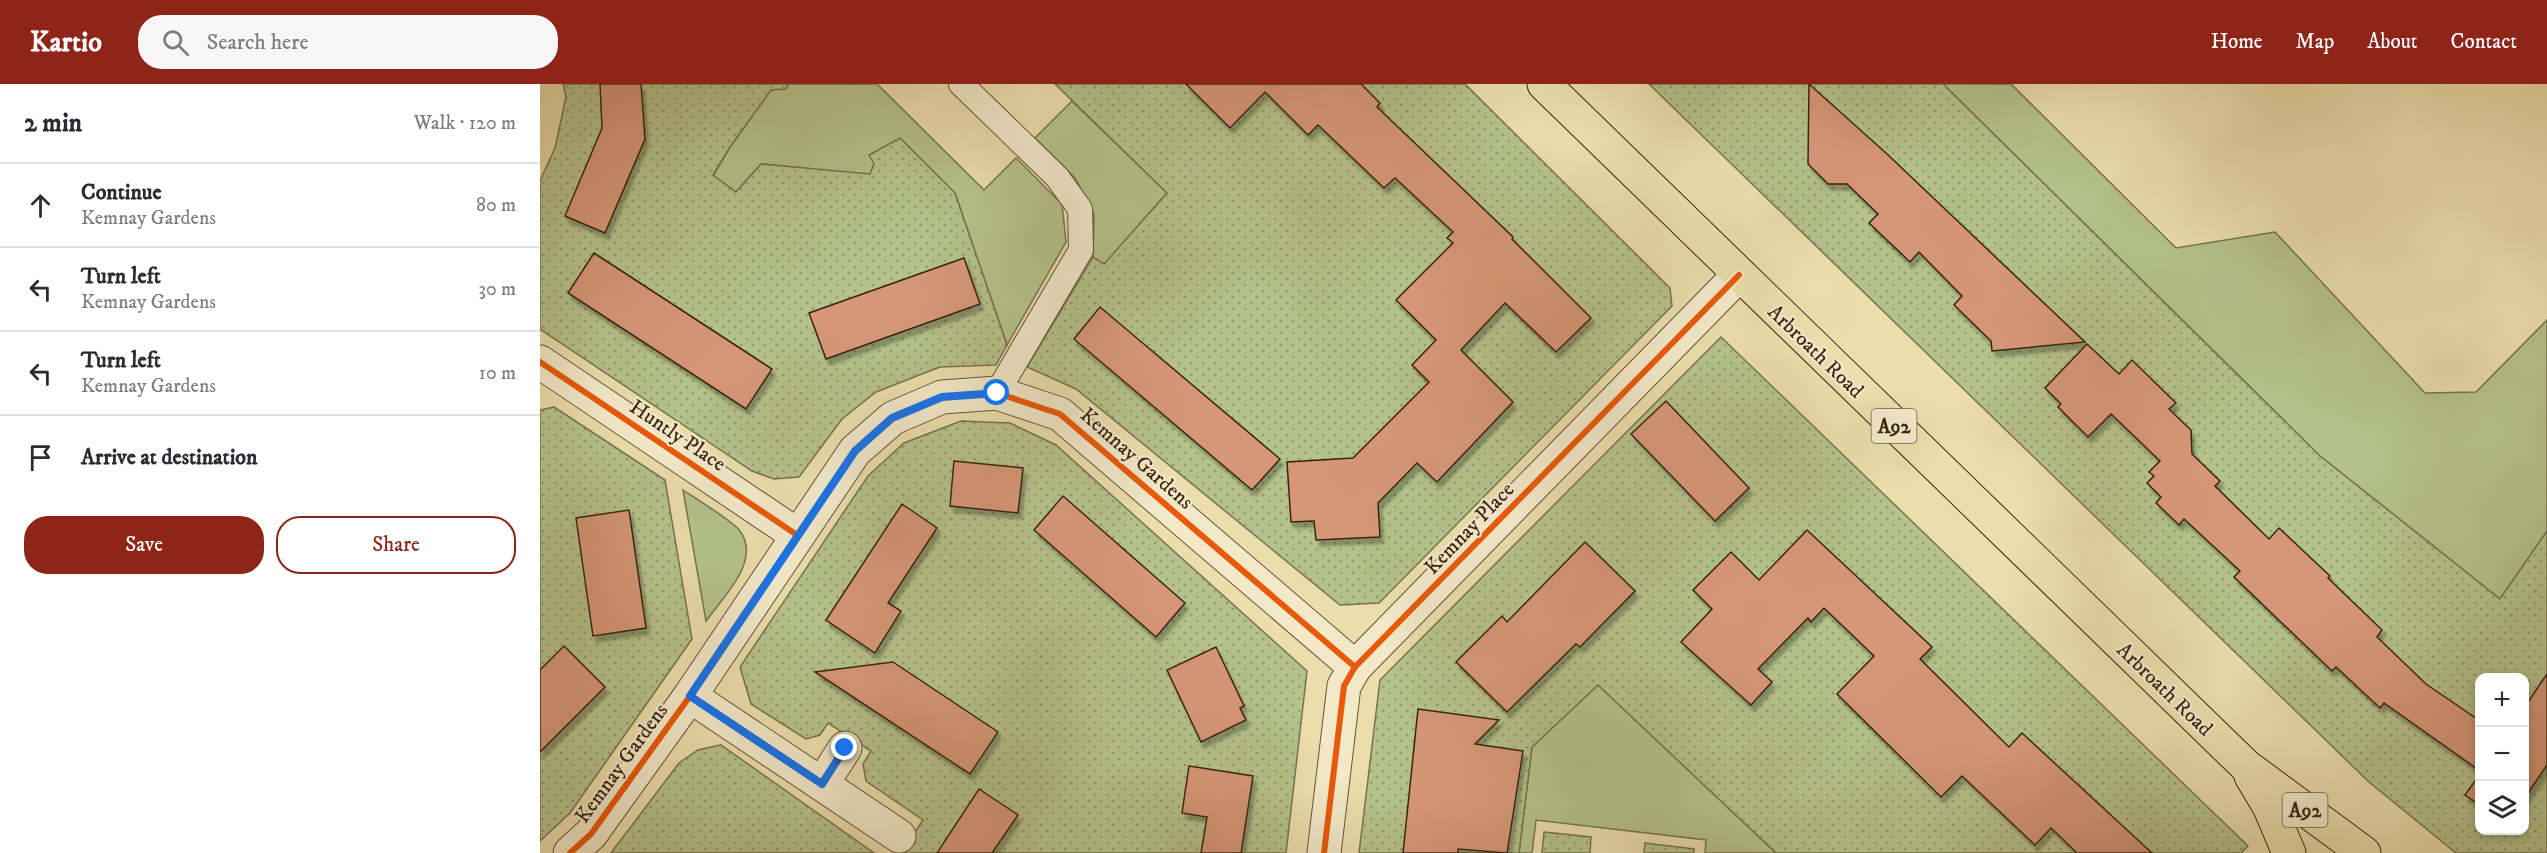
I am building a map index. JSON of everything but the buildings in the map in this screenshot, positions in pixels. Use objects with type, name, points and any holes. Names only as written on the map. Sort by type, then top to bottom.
[{"type":"main road","name":"Arbroath Road","points":[[1544,84],[2246,766],[2364,853]]},
{"type":"main road","name":"Arbroath Road","points":[[2246,766],[2268,806],[2289,853]]},
{"type":"street","name":"Kemnay Place","points":[[1323,853],[1344,686],[1355,667],[1739,275]]},
{"type":"street","name":"Huntly Place","points":[[540,362],[797,535]]},
{"type":"street","name":"Kemnay Gardens","points":[[570,853],[591,834],[690,696],[855,451],[892,418],[942,397],[997,393],[1060,414],[1355,667]]},
{"type":"street","name":"Kemnay Gardens","points":[[690,696],[899,836]]},
{"type":"street","points":[[822,784],[845,748]]},
{"type":"lane","points":[[961,84],[1057,177],[1080,209],[1081,250],[997,393]]},
{"type":"green space","points":[[563,84],[789,84],[785,89],[771,90],[713,175],[736,192],[761,164],[870,174],[874,164],[869,155],[900,138],[955,193],[1007,345],[996,365],[940,367],[876,392],[842,419],[799,477],[774,479],[752,471],[540,329],[540,181],[555,148],[566,97]]},
{"type":"green space","points":[[789,84],[877,84],[984,190],[1016,158],[1062,204],[1066,242],[1007,345],[955,193],[874,164],[870,175],[761,164],[736,192],[713,176],[730,147],[771,89],[785,89]]},
{"type":"green space","points":[[1055,84],[1465,84],[1670,288],[1672,306],[1379,603],[1340,605],[1076,389],[1027,367],[1093,257],[1104,264],[1167,193]]},
{"type":"green space","points":[[1649,84],[1943,84],[2320,456],[2500,599],[2547,531],[2547,853],[2456,853],[2369,782]]},
{"type":"green space","points":[[1943,84],[2011,84],[2176,248],[2275,232],[2425,393],[2476,392],[2547,320],[2547,531],[2500,599],[2320,456]]},
{"type":"green space","points":[[1072,101],[1167,193],[1104,265],[1093,257],[1094,214],[1075,178],[1035,138]]},
{"type":"green space","points":[[1721,337],[2248,846],[2241,853],[1776,853],[1598,685],[1532,747],[1519,853],[1359,853],[1380,680]]},
{"type":"green space","points":[[554,407],[665,480],[692,639],[570,813],[540,841],[540,410]]},
{"type":"green space","points":[[961,421],[1010,423],[1056,445],[1307,671],[1286,853],[901,853],[923,820],[866,781],[863,764],[871,751],[828,723],[820,735],[806,739],[751,704],[740,667],[868,476],[904,443]]},
{"type":"green space","points":[[683,490],[736,527],[746,543],[743,567],[737,579],[706,621]]},
{"type":"green space","points":[[1598,685],[1776,853],[1705,853],[1706,840],[1536,820],[1532,853],[1519,853],[1532,747]]},
{"type":"green space","points":[[721,745],[874,853],[611,853],[679,763],[698,750]]},
{"type":"green space","points":[[1544,832],[1591,837],[1590,853],[1542,853]]},
{"type":"green space","points":[[1645,843],[1694,849],[1694,853],[1644,853]]},
{"type":"cycle path","points":[[1324,853],[1344,686],[1355,667],[1739,275]]},
{"type":"cycle path","points":[[540,362],[797,535]]},
{"type":"cycle path","points":[[570,853],[591,834],[690,696],[855,451],[893,418],[942,397],[997,393],[1060,414],[1355,667]]},
{"type":"route","points":[[845,748],[822,784],[690,696],[855,451],[892,418],[942,397],[997,393]]}]
